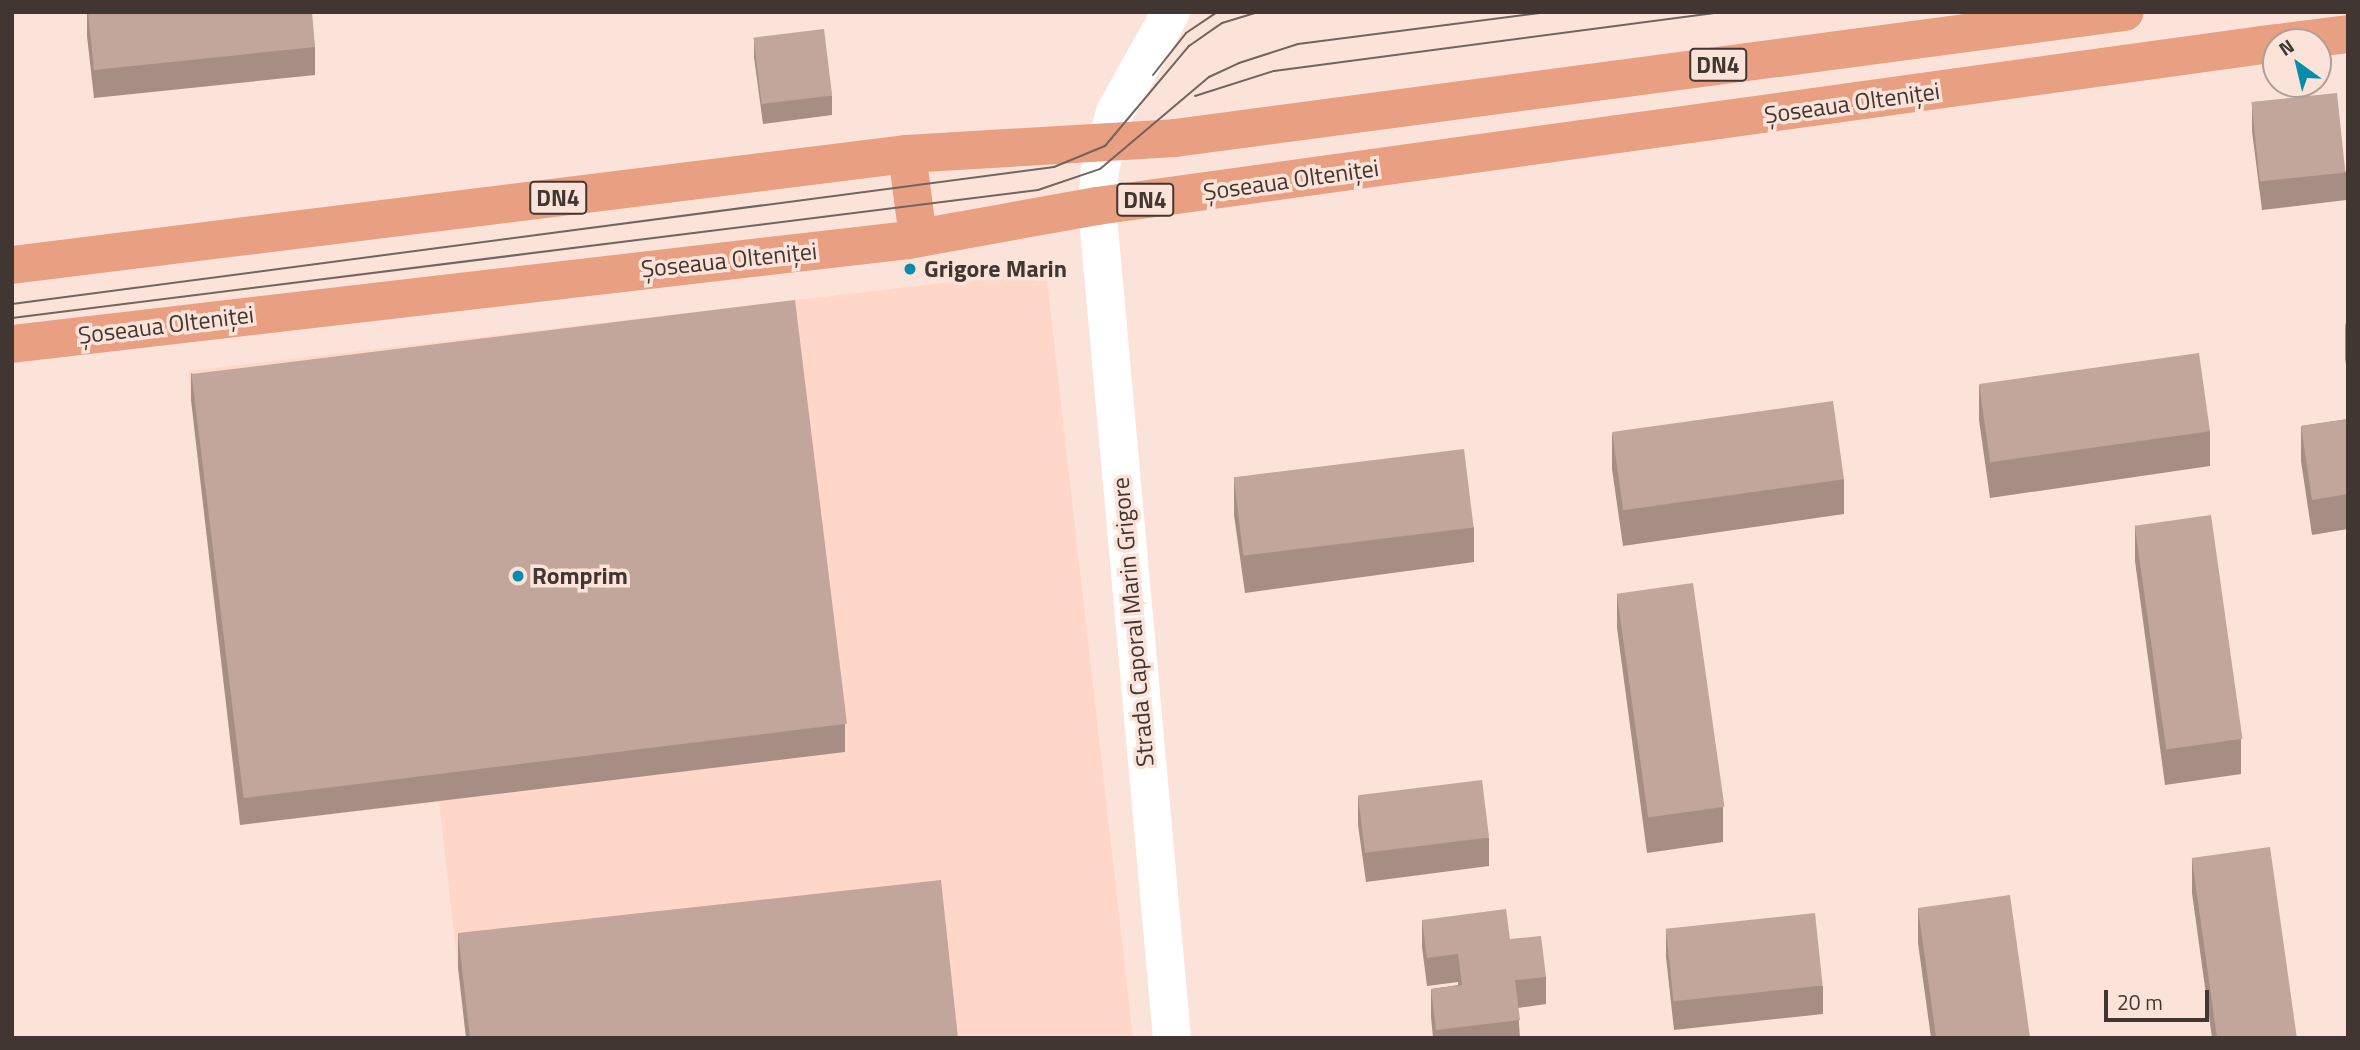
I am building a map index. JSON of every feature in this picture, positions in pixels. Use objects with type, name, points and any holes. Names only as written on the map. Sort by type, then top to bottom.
[{"type":"main road","name":"DN4","points":[[12,265],[907,155],[1105,145],[1994,20],[2125,12]]},
{"type":"main road","name":"Șoseaua Olteniței","points":[[12,344],[918,238],[1097,206],[2262,45]]},
{"type":"main road","points":[[907,155],[918,238]]},
{"type":"street","name":"Strada Caporal Marin Grigore","points":[[1171,12],[1128,84],[1105,145],[1097,206],[1172,1038]]},
{"type":"shaded area","points":[[1046,271],[1133,1038],[466,1038],[439,802],[240,825],[188,371]]},
{"type":"building","points":[[88,12],[312,12],[315,47],[94,70]]},
{"type":"building","points":[[824,29],[832,96],[762,104],[754,38]]},
{"type":"building","points":[[2337,93],[2345,173],[2260,182],[2251,102],[2289,98],[2332,98],[2332,94]]},
{"type":"building","name":"Romprim","points":[[795,300],[847,724],[244,798],[192,374]]},
{"type":"building","points":[[2199,353],[2210,431],[1990,462],[1979,384]]},
{"type":"building","points":[[1833,401],[1844,479],[1623,510],[1612,432]]},
{"type":"building","points":[[2348,419],[2348,494],[2312,500],[2301,426]]},
{"type":"building","points":[[1464,449],[1474,527],[1243,556],[1234,477]]},
{"type":"building","points":[[2211,515],[2242,739],[2166,750],[2135,526]]},
{"type":"building","points":[[1693,583],[1724,807],[1648,818],[1617,594]]},
{"type":"building","points":[[1482,780],[1489,838],[1365,853],[1358,795]]},
{"type":"building","points":[[2270,847],[2297,1038],[2217,1038],[2192,858]]},
{"type":"building","points":[[941,880],[958,1038],[470,1038],[458,933]]},
{"type":"building","points":[[2010,895],[2030,1038],[1936,1038],[1918,908]]},
{"type":"building","points":[[1506,909],[1510,939],[1541,936],[1546,977],[1515,980],[1520,1020],[1436,1030],[1431,989],[1462,985],[1458,954],[1427,958],[1422,920]]},
{"type":"building","points":[[1815,913],[1823,986],[1673,1001],[1666,929]]},
{"type":"tram line","points":[[1153,75],[1186,33],[1217,12]]},
{"type":"tram line","points":[[12,304],[1054,167],[1105,146],[1189,46],[1222,23],[1257,12]]},
{"type":"tram line","points":[[12,318],[1038,190],[1100,169],[1209,77],[1239,63],[1298,44],[1548,12]]},
{"type":"tram line","points":[[1195,96],[1274,71],[1720,12]]},
{"type":"place","name":"Grigore Marin","points":[[910,269]]},
{"type":"place","name":"Romprim","points":[[518,576]]}]
